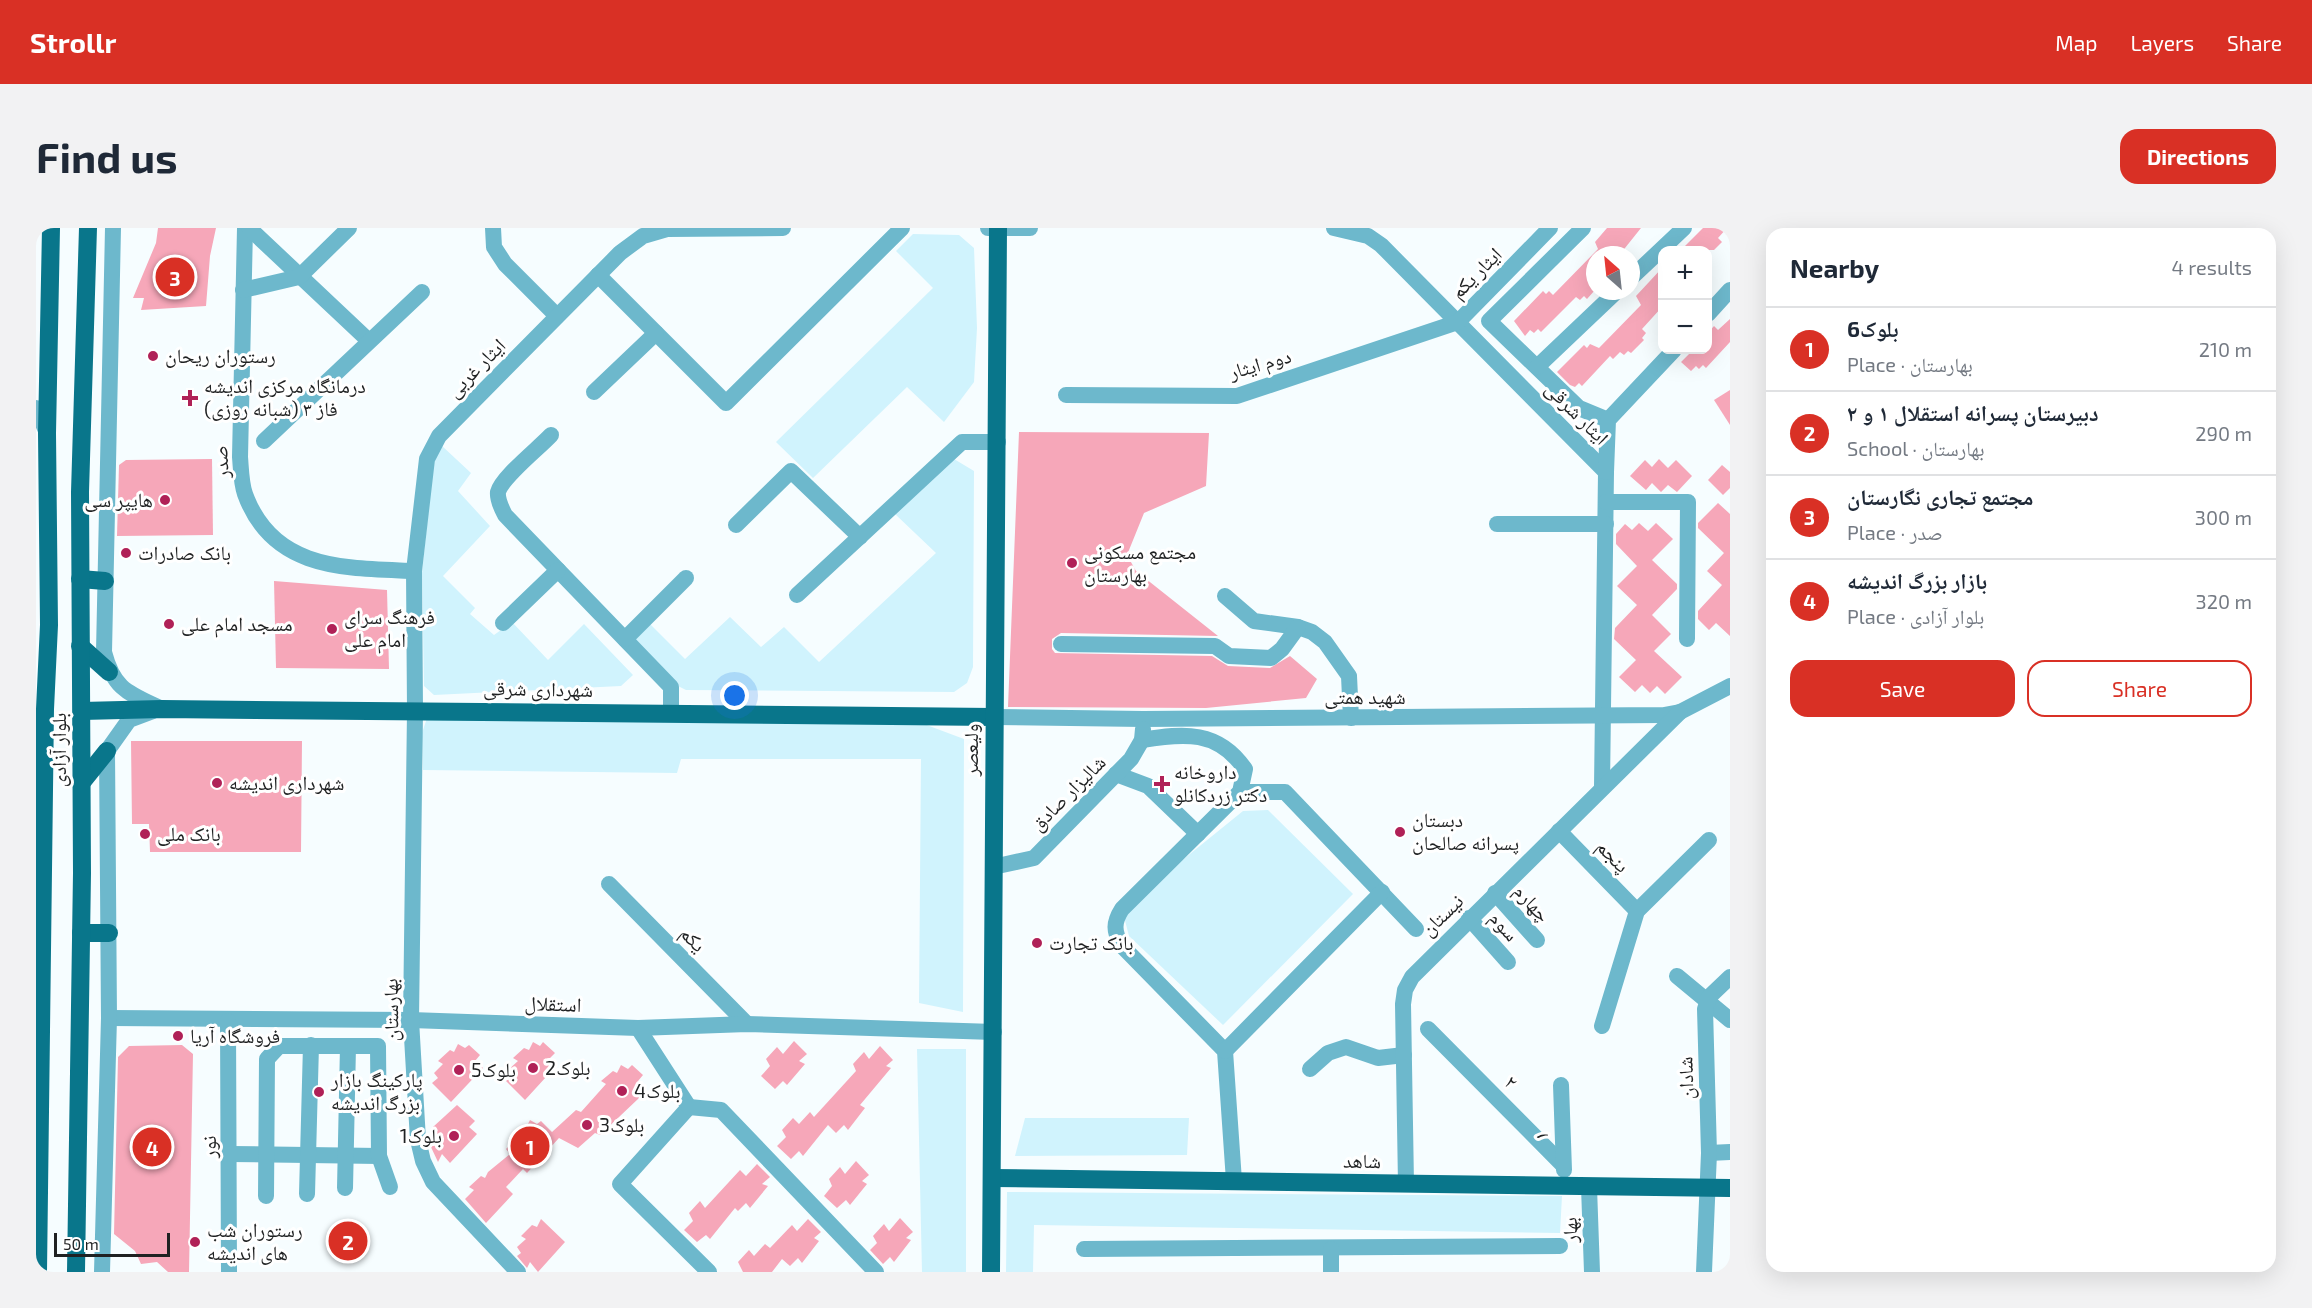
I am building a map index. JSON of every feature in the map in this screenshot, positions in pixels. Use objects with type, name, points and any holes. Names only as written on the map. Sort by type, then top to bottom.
[{"type":"main road","name":"بلوار آزادی","points":[[38,1272],[40,709],[49,625],[47,434],[51,228]]},
{"type":"main road","name":"بلوار آزادی","points":[[76,1272],[82,782],[80,579],[88,228]]},
{"type":"main road","name":"ولیعصر","points":[[992,1272],[998,228]]},
{"type":"main road","points":[[80,579],[105,581]]},
{"type":"main road","points":[[36,659],[45,643],[49,625]]},
{"type":"main road","points":[[80,646],[110,672]]},
{"type":"main road","name":"شهرداری شرقی","points":[[82,711],[162,709],[994,717]]},
{"type":"main road","points":[[82,782],[107,751]]},
{"type":"main road","points":[[81,933],[109,933]]},
{"type":"main road","name":"شاهد","points":[[993,1178],[1730,1188]]},
{"type":"street","points":[[113,228],[104,652],[110,672],[120,688],[162,709]]},
{"type":"street","points":[[247,228],[368,339]]},
{"type":"street","name":"صدر","points":[[247,228],[243,290],[240,457],[245,492],[256,515],[288,548],[314,561],[345,568],[414,571]]},
{"type":"street","points":[[243,290],[299,278],[349,228]]},
{"type":"street","points":[[493,228],[494,247],[505,264],[557,316]]},
{"type":"street","name":"ایثار غربی","points":[[415,711],[414,571],[427,459],[439,436],[620,253],[643,236],[667,229],[783,228]]},
{"type":"street","points":[[598,275],[726,403],[902,228]]},
{"type":"street","points":[[988,228],[1030,228]]},
{"type":"street","name":"ایثار شرقی","points":[[1334,228],[1368,237],[1381,244],[1606,472],[1605,717]]},
{"type":"street","name":"ایثار یکم","points":[[1458,322],[1550,228]]},
{"type":"street","points":[[1583,228],[1489,321],[1579,408],[1608,420]]},
{"type":"street","points":[[1640,270],[1684,228]]},
{"type":"street","points":[[1712,309],[1730,290]]},
{"type":"street","points":[[264,441],[368,339],[422,292]]},
{"type":"street","points":[[1537,366],[1607,300]]},
{"type":"street","name":"دوم ایثار","points":[[1066,395],[1238,396],[1458,322]]},
{"type":"street","points":[[594,392],[656,333]]},
{"type":"street","points":[[1606,472],[1608,420],[1670,354]]},
{"type":"street","points":[[36,408],[47,434]]},
{"type":"street","points":[[551,435],[504,482],[498,493],[499,503],[505,515],[671,687],[671,714]]},
{"type":"street","points":[[797,595],[962,442],[998,442]]},
{"type":"street","points":[[736,525],[791,471],[860,537]]},
{"type":"street","points":[[1606,502],[1688,502],[1687,639]]},
{"type":"street","points":[[1497,524],[1606,524]]},
{"type":"street","points":[[503,623],[558,570]]},
{"type":"street","points":[[625,639],[686,578]]},
{"type":"street","points":[[1225,596],[1254,621],[1298,627],[1312,632],[1325,642],[1348,676],[1351,718]]},
{"type":"street","points":[[1061,644],[1215,645],[1229,656],[1271,658],[1282,649],[1298,627]]},
{"type":"street","name":"شهید همتی","points":[[994,717],[1143,719],[1664,715],[1680,712],[1730,686]]},
{"type":"street","points":[[102,1272],[109,1018],[107,751],[129,720],[162,709]]},
{"type":"street","name":"بهارستان","points":[[415,711],[411,1020],[418,1140],[425,1166],[433,1182],[518,1272]]},
{"type":"street","name":"نيستان","points":[[1406,1184],[1403,1004],[1409,983],[1430,956],[1680,712]]},
{"type":"street","points":[[1602,787],[1605,717]]},
{"type":"street","points":[[1143,719],[1142,740],[1179,733],[1207,739],[1224,747],[1245,769],[1240,792],[1122,909],[1115,920],[1115,933],[1121,945],[1225,1051],[1234,1181]]},
{"type":"street","name":"شالیزار صادق","points":[[993,867],[1034,858],[1131,759],[1142,740]]},
{"type":"street","points":[[1116,774],[1148,786],[1198,834]]},
{"type":"street","points":[[1240,792],[1285,792],[1416,929]]},
{"type":"street","name":"پنجم","points":[[1559,831],[1637,911]]},
{"type":"street","points":[[1602,1026],[1637,911],[1709,840]]},
{"type":"street","name":"یکم","points":[[609,884],[747,1024]]},
{"type":"street","points":[[1225,1051],[1382,892]]},
{"type":"street","name":"چهارم","points":[[1495,893],[1538,940]]},
{"type":"street","name":"سوم","points":[[1469,918],[1508,962]]},
{"type":"street","points":[[1677,976],[1730,1020]]},
{"type":"street","points":[[1707,1003],[1730,977]]},
{"type":"street","name":"شادان","points":[[1704,1272],[1709,1153],[1707,1003]]},
{"type":"street","name":"استقلال","points":[[109,1018],[228,1021],[411,1020],[638,1028],[747,1024],[994,1032]]},
{"type":"street","name":"نور","points":[[228,1021],[230,1272]]},
{"type":"street","points":[[638,1028],[689,1107]]},
{"type":"street","name":"۲","points":[[1428,1029],[1563,1165]]},
{"type":"street","points":[[307,1194],[310,1045]]},
{"type":"street","points":[[266,1196],[267,1059],[279,1046],[378,1046],[380,1156],[390,1186]]},
{"type":"street","points":[[345,1188],[348,1046]]},
{"type":"street","points":[[1310,1069],[1328,1053],[1346,1047],[1378,1058],[1404,1055]]},
{"type":"street","name":"۱","points":[[1561,1085],[1564,1186]]},
{"type":"street","points":[[689,1107],[620,1184],[709,1272]]},
{"type":"street","points":[[689,1107],[721,1110],[876,1272]]},
{"type":"street","points":[[1709,1153],[1730,1152]]},
{"type":"street","points":[[230,1154],[380,1156]]},
{"type":"street","name":"بهار","points":[[1590,1187],[1592,1272]]},
{"type":"street","points":[[1084,1250],[1560,1246]]},
{"type":"street","points":[[1331,1249],[1331,1272]]},
{"type":"shaded area","points":[[913,234],[959,235],[974,248],[977,328],[974,382],[944,422],[907,387],[813,478],[776,442],[933,288],[896,251]]},
{"type":"shaded area","points":[[441,445],[471,473],[458,491],[490,526],[443,576],[475,608],[470,614],[494,635],[512,622],[548,660],[584,624],[633,675],[621,686],[434,695],[424,686],[422,573],[434,456]]},
{"type":"shaded area","points":[[954,459],[974,471],[973,667],[967,683],[954,692],[686,690],[676,685],[632,638],[649,623],[685,659],[730,617],[761,647],[784,627],[819,662],[936,553],[895,514]]},
{"type":"shaded area","points":[[427,718],[924,724],[964,739],[963,1012],[919,1003],[921,759],[681,759],[677,773],[423,770],[422,733]]},
{"type":"shaded area","points":[[1268,810],[1353,894],[1223,1025],[1129,936],[1122,909],[1243,811]]},
{"type":"shaded area","points":[[917,1049],[966,1049],[966,1272],[922,1272]]},
{"type":"shaded area","points":[[1025,1118],[1189,1118],[1187,1155],[1015,1156]]},
{"type":"shaded area","points":[[1007,1192],[1562,1196],[1560,1233],[1034,1225],[1033,1272],[1006,1272]]},
{"type":"building","points":[[158,228],[216,228],[210,256],[206,306],[141,310],[144,298],[133,298],[156,243]]},
{"type":"building","points":[[1607,228],[1641,228],[1627,246],[1597,246],[1595,242]]},
{"type":"building","points":[[1703,228],[1727,228],[1718,238],[1722,242],[1714,250],[1712,246],[1685,246]]},
{"type":"building","points":[[1586,261],[1586,298],[1584,296],[1580,300],[1576,297],[1541,332],[1538,329],[1534,333],[1530,330],[1525,336],[1514,321],[1543,291],[1546,294],[1549,291],[1553,295]]},
{"type":"building","points":[[1658,272],[1658,311],[1642,329],[1646,333],[1642,338],[1644,340],[1631,353],[1628,351],[1624,355],[1620,352],[1613,359],[1610,356],[1582,386],[1579,383],[1575,387],[1570,385],[1557,372],[1584,345],[1587,348],[1590,344],[1599,348],[1641,305],[1638,300],[1640,292]]},
{"type":"building","points":[[1730,319],[1730,342],[1706,368],[1703,365],[1699,369],[1696,366],[1691,371],[1681,362],[1689,354],[1712,354],[1712,328],[1714,326],[1718,330]]},
{"type":"building","points":[[1730,390],[1730,425],[1714,400]]},
{"type":"building","name":"مجتمع مسکونی بهارستان","points":[[1019,432],[1209,433],[1206,486],[1144,513],[1127,555],[1136,571],[1218,636],[1061,633],[1052,639],[1052,649],[1055,653],[1212,656],[1228,666],[1270,668],[1290,656],[1317,679],[1306,698],[1206,708],[1008,707]]},
{"type":"building","name":"هایپر سی","points":[[212,459],[213,535],[117,536],[119,465],[126,460]]},
{"type":"building","points":[[1659,459],[1668,468],[1676,460],[1692,476],[1677,492],[1668,485],[1661,492],[1652,483],[1646,490],[1630,476],[1645,460],[1652,467]]},
{"type":"building","points":[[1722,465],[1730,472],[1730,488],[1723,495],[1708,480]]},
{"type":"building","points":[[1718,503],[1730,514],[1730,636],[1716,623],[1709,630],[1698,619],[1698,611],[1722,585],[1707,571],[1724,553],[1698,528],[1698,523]]},
{"type":"building","points":[[1639,523],[1648,531],[1656,523],[1673,539],[1652,560],[1677,584],[1677,589],[1652,615],[1671,634],[1654,651],[1682,677],[1665,694],[1657,686],[1650,693],[1642,685],[1635,692],[1619,677],[1636,660],[1614,639],[1615,628],[1637,605],[1617,586],[1637,566],[1616,544],[1616,534],[1625,524],[1632,530]]},
{"type":"building","name":"فرهنگ سرای امام علی","points":[[274,581],[387,590],[389,669],[276,668]]},
{"type":"building","name":"شهرداری اندیشه","points":[[131,741],[302,741],[301,852],[150,852],[149,824],[132,824]]},
{"type":"building","points":[[794,1041],[807,1054],[799,1061],[805,1064],[787,1085],[783,1081],[775,1089],[761,1076],[770,1066],[766,1059],[777,1047],[783,1054]]},
{"type":"building","name":"بلوک2","points":[[533,1042],[540,1046],[543,1042],[555,1053],[549,1059],[557,1065],[525,1100],[506,1081],[513,1075],[508,1070],[518,1061],[513,1058],[524,1048],[529,1050]]},
{"type":"building","name":"بلوک5","points":[[458,1044],[465,1048],[469,1045],[480,1055],[475,1061],[483,1068],[451,1102],[432,1083],[438,1078],[434,1073],[443,1064],[438,1061],[450,1050],[454,1052]]},
{"type":"building","points":[[182,1045],[193,1054],[189,1272],[168,1272],[157,1262],[141,1264],[135,1251],[114,1234],[118,1057],[129,1046]]},
{"type":"building","points":[[880,1046],[893,1060],[886,1066],[891,1068],[860,1105],[865,1108],[848,1130],[844,1125],[836,1133],[828,1125],[803,1156],[799,1151],[791,1159],[777,1146],[786,1137],[782,1130],[793,1118],[799,1124],[810,1112],[814,1117],[856,1071],[853,1064],[864,1052],[869,1059]]},
{"type":"building","points":[[621,1065],[628,1069],[632,1065],[643,1075],[638,1081],[645,1088],[638,1099],[600,1135],[595,1133],[578,1148],[559,1138],[527,1173],[523,1169],[506,1187],[513,1194],[486,1223],[465,1199],[474,1190],[469,1187],[481,1176],[485,1178],[488,1172],[510,1154],[506,1149],[515,1140],[510,1137],[522,1126],[526,1128],[530,1120],[537,1124],[541,1121],[552,1132],[576,1110],[581,1112],[606,1084],[601,1081],[613,1071],[617,1073]]},
{"type":"building","name":"بلوک1","points":[[457,1105],[475,1121],[469,1127],[477,1134],[450,1163],[442,1154],[438,1162],[430,1145],[430,1138],[438,1130],[433,1127]]},
{"type":"building","points":[[856,1161],[869,1175],[862,1181],[867,1184],[850,1205],[846,1200],[837,1208],[824,1196],[832,1186],[829,1179],[840,1167],[845,1174]]},
{"type":"building","points":[[757,1164],[770,1177],[762,1184],[768,1186],[750,1208],[746,1203],[738,1211],[735,1208],[710,1239],[706,1235],[697,1242],[684,1230],[693,1221],[689,1213],[700,1201],[705,1208],[740,1170],[746,1176]]},
{"type":"building","points":[[900,1218],[913,1232],[906,1238],[911,1240],[894,1262],[890,1257],[883,1264],[870,1250],[877,1243],[873,1236],[884,1224],[889,1231]]},
{"type":"building","points":[[541,1219],[565,1242],[538,1272],[530,1262],[527,1268],[517,1256],[521,1253],[517,1247],[526,1239],[521,1236],[532,1225],[537,1227]]},
{"type":"building","points":[[808,1219],[821,1232],[814,1238],[819,1241],[802,1263],[798,1258],[790,1266],[782,1259],[772,1272],[743,1272],[738,1262],[749,1250],[754,1256],[765,1244],[770,1248],[792,1225],[797,1231]]},
{"type":"place","name":"مجتمع تجاری نگارستان","points":[[175,277]]},
{"type":"place","name":"رستوران ریحان","points":[[153,356]]},
{"type":"place","name":"درمانگاه مرکزی اندیشه فاز ۳ (شبانه روزی)","points":[[190,398]]},
{"type":"place","name":"هایپر سی","points":[[165,500]]},
{"type":"place","name":"بانک صادرات","points":[[126,553]]},
{"type":"place","name":"مجتمع مسکونی بهارستان","points":[[1072,563]]},
{"type":"place","name":"مسجد امام علی","points":[[169,624]]},
{"type":"place","name":"فرهنگ سرای امام علی","points":[[332,629]]},
{"type":"place","name":"شهرداری اندیشه","points":[[217,783]]},
{"type":"place","name":"داروخانه دکتر زردکانلو","points":[[1162,784]]},
{"type":"place","name":"دبستان پسرانه صالحان","points":[[1400,832]]},
{"type":"place","name":"بانک ملی","points":[[145,834]]},
{"type":"place","name":"بانک تجارت","points":[[1037,943]]},
{"type":"place","name":"فروشگاه آریا","points":[[178,1036]]},
{"type":"place","name":"بلوک2","points":[[533,1068]]},
{"type":"place","name":"بلوک5","points":[[459,1070]]},
{"type":"place","name":"بلوک4","points":[[622,1091]]},
{"type":"place","name":"پارکینگ بازار بزرگ اندیشه","points":[[319,1092]]},
{"type":"place","name":"بلوک3","points":[[587,1125]]},
{"type":"place","name":"بلوک1","points":[[454,1136]]},
{"type":"place","name":"بلوک6","points":[[530,1146]]},
{"type":"place","name":"بازار بزرگ اندیشه","points":[[152,1147]]},
{"type":"place","name":"دبیرستان پسرانه استقلال ۱ و ۲","points":[[348,1241]]},
{"type":"place","name":"رستوران شب های اندیشه","points":[[195,1242]]}]
